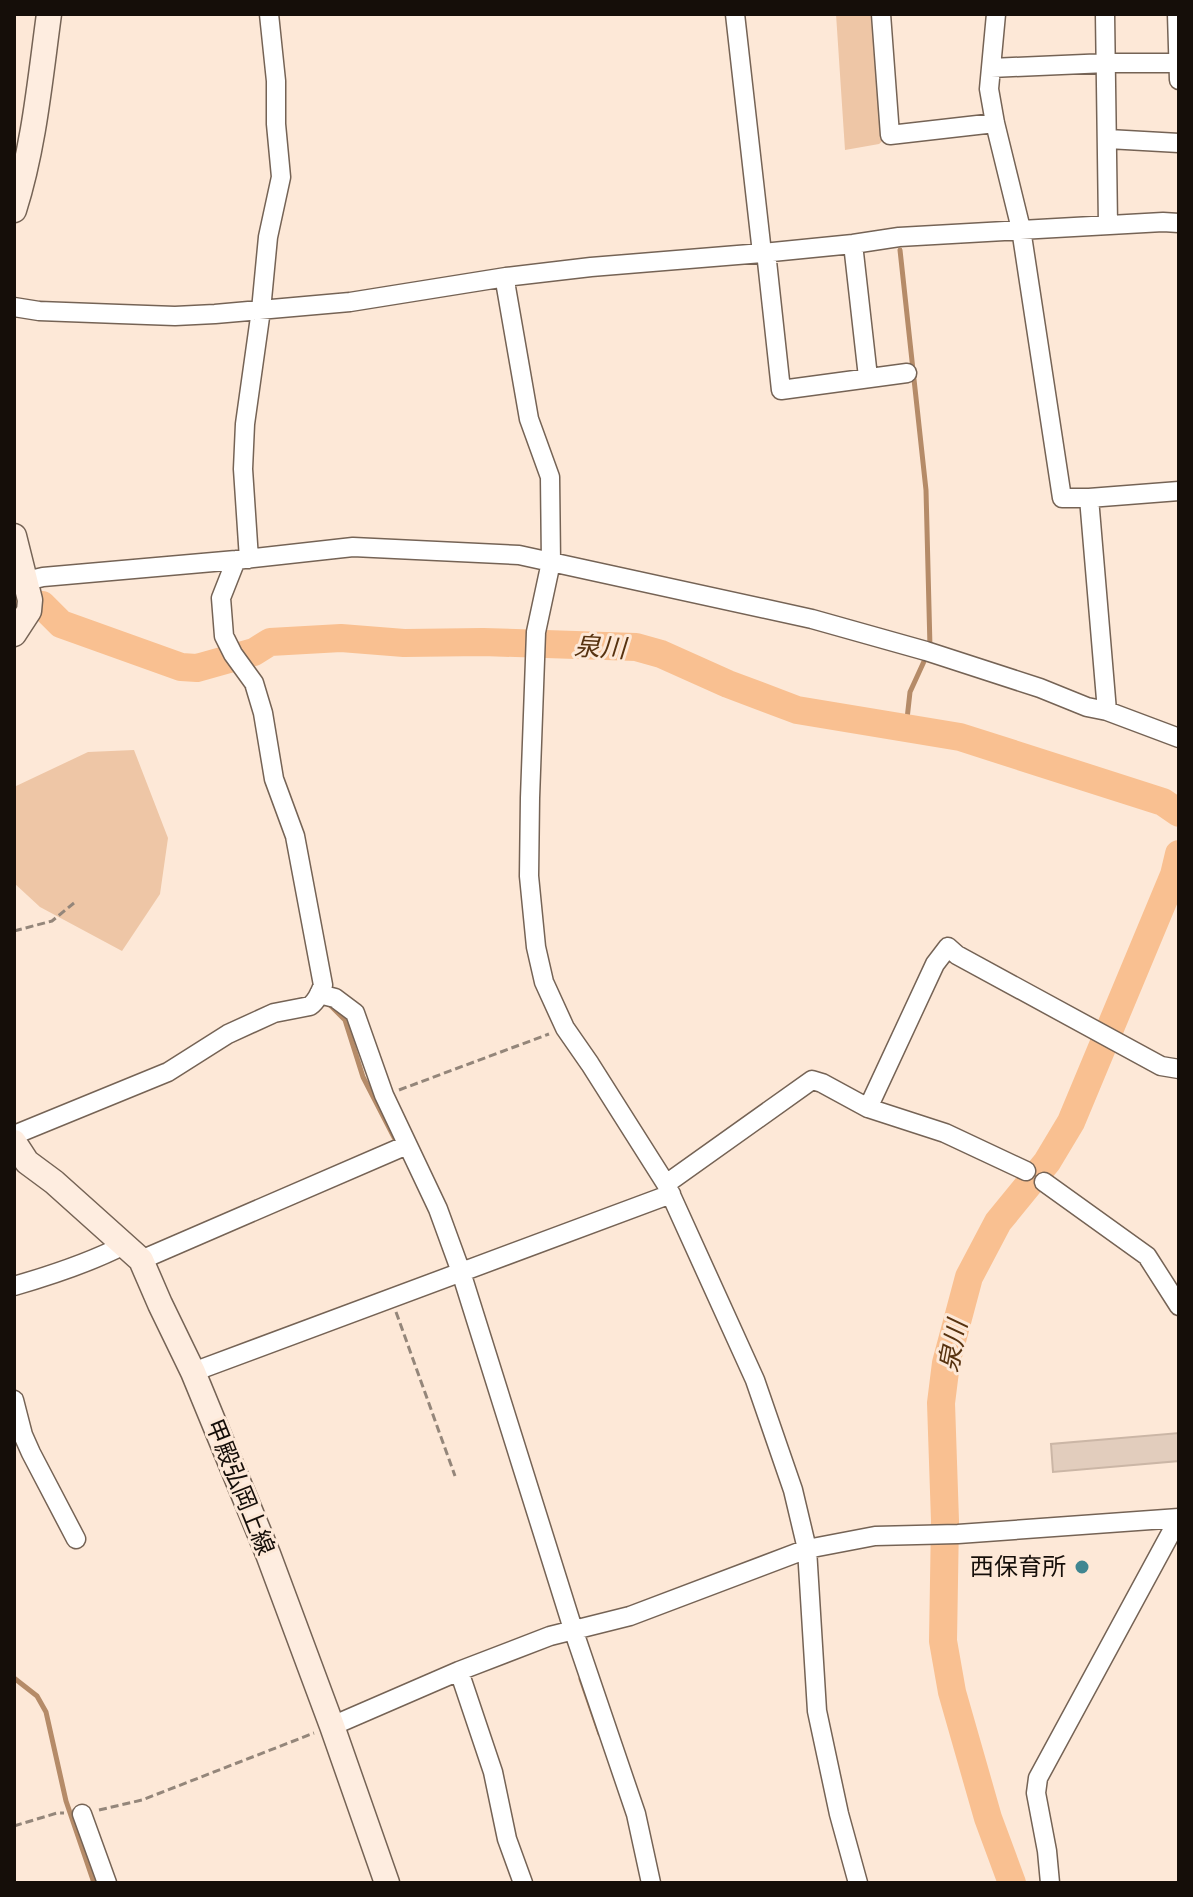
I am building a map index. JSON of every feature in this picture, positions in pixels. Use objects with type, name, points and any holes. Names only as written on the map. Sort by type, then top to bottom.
[{"type":"main road","points":[[14,210],[33,135],[49,14]]},
{"type":"main road","points":[[14,536],[23,610]]},
{"type":"main road","name":"甲殿弘岡上線","points":[[14,1142],[27,1162],[54,1182],[132,1253],[160,1304],[193,1372],[268,1554],[387,1883]]},
{"type":"street","points":[[14,1135],[168,1072],[228,1034],[274,1013],[310,1006],[323,985],[295,836],[274,779],[263,713],[254,683],[224,636],[221,598],[243,559],[245,424],[268,237],[281,177],[269,14]]},
{"type":"street","points":[[735,14],[781,390],[907,373]]},
{"type":"street","points":[[881,14],[890,135],[995,123]]},
{"type":"street","points":[[996,14],[989,89],[1021,229],[1062,498],[1179,491]]},
{"type":"street","points":[[1105,14],[1108,225]]},
{"type":"street","points":[[991,68],[1107,63],[1179,68],[1177,14]]},
{"type":"street","points":[[1108,139],[1179,143]]},
{"type":"street","points":[[14,307],[39,311],[175,316],[215,314],[350,302],[591,267],[764,253],[899,237],[1179,223]]},
{"type":"street","points":[[853,244],[868,377]]},
{"type":"street","points":[[506,277],[529,419],[550,477],[551,562],[536,642],[529,876],[536,947],[544,982],[565,1028],[668,1189],[755,1380],[793,1490],[807,1549],[817,1711],[839,1814],[858,1883]]},
{"type":"street","points":[[1089,498],[1107,711]]},
{"type":"street","points":[[23,610],[43,577],[353,547],[519,555],[812,619],[929,652],[1179,738]]},
{"type":"street","points":[[868,1108],[935,964],[948,947],[957,955],[1161,1066],[1179,1069]]},
{"type":"street","points":[[317,998],[335,998],[355,1013],[399,1149],[438,1209],[454,1274],[571,1630],[636,1814],[651,1883]]},
{"type":"street","points":[[193,1372],[668,1189],[812,1080],[868,1108],[945,1133],[1026,1171]]},
{"type":"street","points":[[14,1286],[105,1255],[132,1253],[399,1149]]},
{"type":"street","points":[[1044,1182],[1147,1256],[1179,1306]]},
{"type":"street","points":[[14,1400],[31,1453],[76,1539]]},
{"type":"street","points":[[332,1726],[550,1636],[630,1616],[807,1549],[875,1536],[958,1534],[1179,1518]]},
{"type":"street","points":[[1050,1883],[1036,1793],[1038,1778],[1179,1518]]},
{"type":"street","points":[[459,1671],[493,1772],[507,1839],[523,1883]]},
{"type":"street","points":[[82,1814],[107,1883]]},
{"type":"path","points":[[14,931],[52,921],[74,903]]},
{"type":"path","points":[[384,1095],[565,1028]]},
{"type":"path","points":[[391,1297],[455,1476]]},
{"type":"path","points":[[82,1814],[142,1800],[332,1726]]},
{"type":"path","points":[[14,1826],[57,1813]]},
{"type":"shaded area","points":[[836,14],[877,14],[886,138],[879,144],[845,150]]},
{"type":"shaded area","points":[[134,750],[168,838],[160,894],[122,951],[40,907],[14,883],[14,787],[88,752]]},
{"type":"building","points":[[1179,1433],[1179,1461],[1053,1472],[1051,1444]]},
{"type":"waterway","points":[[900,250],[926,490],[930,647]]},
{"type":"waterway","name":"泉川","points":[[14,609],[42,605],[61,624],[181,667],[197,668],[254,652],[270,642],[341,638],[404,643],[636,647],[661,654],[797,710],[960,737],[1163,802],[1179,813]]},
{"type":"waterway","points":[[906,728],[910,692],[926,657]]},
{"type":"waterway","name":"泉川","points":[[1012,1883],[988,1818],[952,1692],[943,1641],[945,1521],[941,1403],[946,1363],[969,1277],[998,1222],[1047,1162],[1071,1122],[1174,875],[1179,854]]},
{"type":"waterway","points":[[329,1004],[345,1020],[363,1077],[398,1145]]},
{"type":"waterway","points":[[14,1678],[37,1696],[46,1712],[66,1801],[94,1883]]},
{"type":"waterway","points":[[581,1679],[600,1734]]},
{"type":"place","name":"西保育所","points":[[1082,1567]]}]
